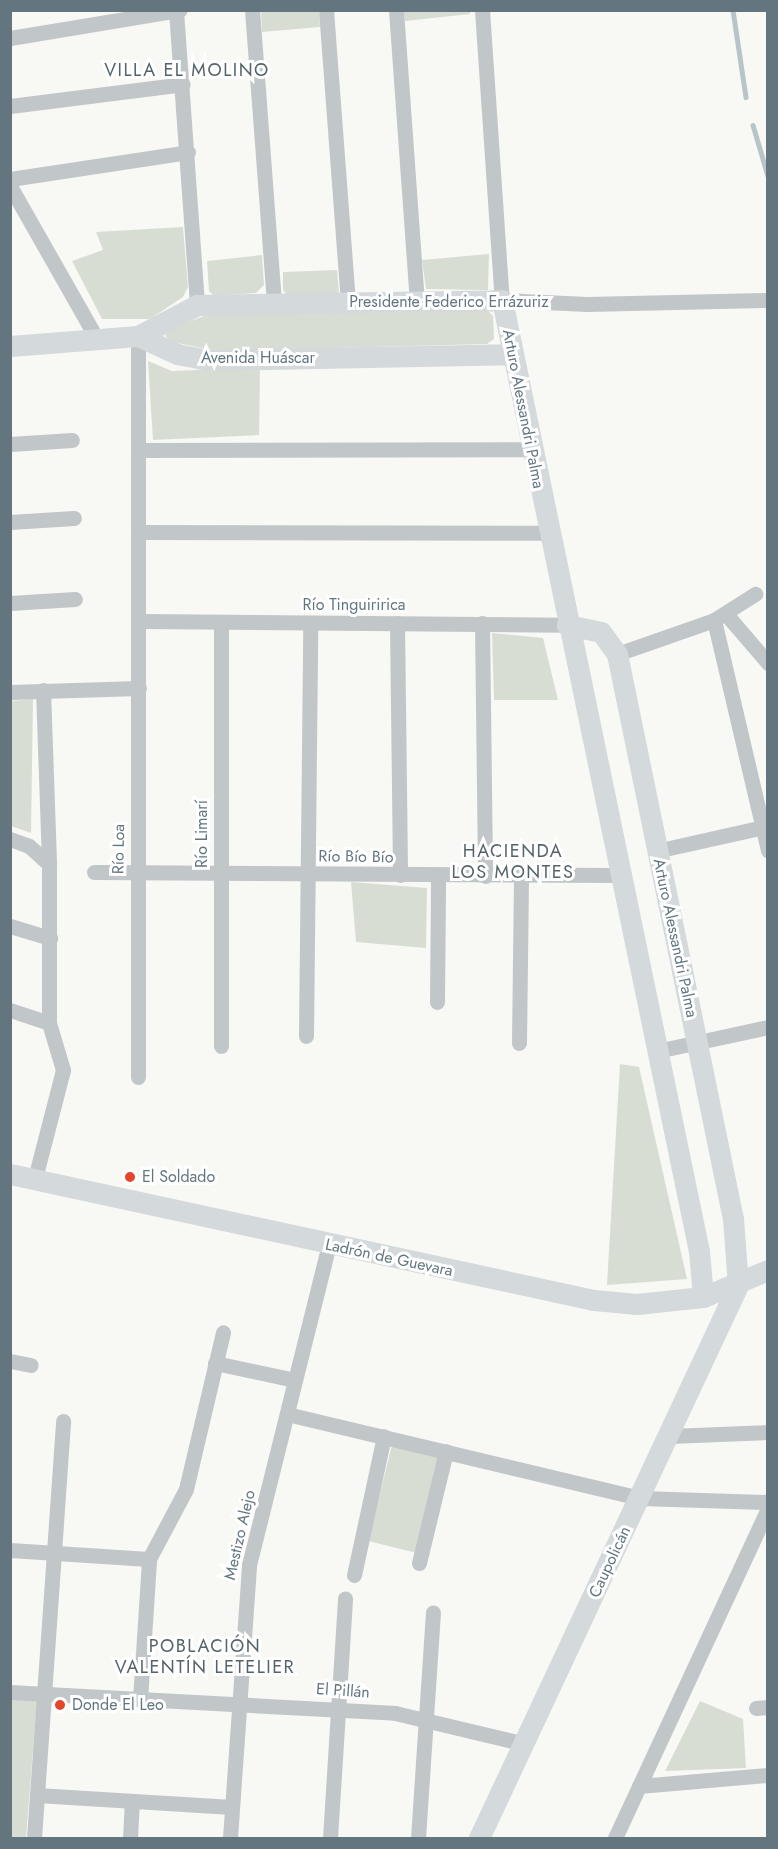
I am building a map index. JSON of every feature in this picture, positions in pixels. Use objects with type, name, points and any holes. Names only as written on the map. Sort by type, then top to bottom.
[{"type":"street","points":[[10,38],[180,10]]},
{"type":"street","points":[[252,10],[274,303]]},
{"type":"street","points":[[326,10],[348,302]]},
{"type":"street","points":[[396,10],[417,300]]},
{"type":"street","name":"Arturo Alessandri Palma","points":[[482,10],[502,300],[530,449],[618,875],[699,1251],[693,1298]]},
{"type":"street","points":[[176,11],[188,152],[197,305]]},
{"type":"street","points":[[10,106],[183,84]]},
{"type":"street","points":[[10,179],[188,152]]},
{"type":"street","points":[[10,186],[97,339]]},
{"type":"street","name":"Presidente Federico Errázuriz","points":[[138,336],[197,305],[417,300],[502,300],[587,304],[768,300]]},
{"type":"street","name":"Avenida Huáscar","points":[[10,346],[138,336],[177,354],[209,360],[512,354]]},
{"type":"street","name":"Río Loa","points":[[138,336],[141,450],[137,873],[138,1077]]},
{"type":"street","points":[[10,444],[72,440]]},
{"type":"street","points":[[141,450],[530,449]]},
{"type":"street","points":[[10,522],[74,518]]},
{"type":"street","points":[[141,532],[549,533]]},
{"type":"street","points":[[617,654],[720,617],[755,594]]},
{"type":"street","points":[[10,603],[75,599]]},
{"type":"street","points":[[720,617],[768,663]]},
{"type":"street","points":[[720,617],[765,827],[768,852]]},
{"type":"street","name":"Río Tinguiririca","points":[[140,621],[567,625]]},
{"type":"street","name":"Río Limarí","points":[[221,622],[221,1046]]},
{"type":"street","points":[[306,1036],[310,623]]},
{"type":"street","points":[[397,623],[400,875]]},
{"type":"street","points":[[482,623],[485,876]]},
{"type":"street","name":"Arturo Alessandri Palma","points":[[567,625],[601,632],[617,654],[734,1219],[738,1285]]},
{"type":"street","points":[[10,692],[139,688]]},
{"type":"street","points":[[35,1178],[63,1070],[49,1023],[49,864],[43,690]]},
{"type":"street","points":[[656,851],[765,827]]},
{"type":"street","points":[[10,839],[29,846],[49,864]]},
{"type":"street","name":"Río Bío Bío","points":[[94,872],[618,875]]},
{"type":"street","points":[[437,1002],[438,875]]},
{"type":"street","points":[[519,1043],[521,876]]},
{"type":"street","points":[[10,926],[50,938]]},
{"type":"street","points":[[10,1010],[49,1023]]},
{"type":"street","points":[[657,1051],[768,1027]]},
{"type":"street","name":"Ladrón de Guevara","points":[[10,1174],[329,1245],[594,1300],[693,1298],[738,1285],[768,1270]]},
{"type":"street","name":"Mestizo Alejo","points":[[230,1839],[249,1565],[329,1245]]},
{"type":"street","name":"Caupolicán","points":[[479,1839],[715,1342],[738,1285]]},
{"type":"street","points":[[693,1298],[706,1312],[715,1342]]},
{"type":"street","points":[[140,1700],[149,1559],[186,1489],[223,1332]]},
{"type":"street","points":[[10,1361],[31,1365]]},
{"type":"street","points":[[215,1363],[295,1380]]},
{"type":"street","points":[[287,1414],[640,1498],[768,1502]]},
{"type":"street","points":[[34,1839],[63,1421]]},
{"type":"street","points":[[670,1436],[768,1432]]},
{"type":"street","points":[[354,1575],[384,1436]]},
{"type":"street","points":[[419,1563],[446,1450]]},
{"type":"street","points":[[615,1839],[768,1508]]},
{"type":"street","points":[[10,1550],[149,1559]]},
{"type":"street","points":[[330,1839],[345,1598]]},
{"type":"street","points":[[418,1839],[432,1612]]},
{"type":"street","name":"El Pillán","points":[[10,1692],[338,1708],[426,1718],[525,1744]]},
{"type":"street","points":[[639,1786],[768,1774]]},
{"type":"street","points":[[37,1795],[232,1807]]},
{"type":"street","points":[[130,1839],[132,1801]]},
{"type":"shaded area","points":[[261,11],[319,11],[320,27],[262,32]]},
{"type":"shaded area","points":[[404,11],[470,11],[470,14],[405,21]]},
{"type":"shaded area","points":[[183,227],[188,287],[183,297],[150,319],[102,319],[72,261],[103,250],[96,232]]},
{"type":"shaded area","points":[[489,254],[488,290],[426,289],[422,260]]},
{"type":"shaded area","points":[[262,255],[264,285],[256,293],[214,296],[209,291],[207,261]]},
{"type":"shaded area","points":[[337,270],[339,293],[287,295],[283,290],[283,272]]},
{"type":"shaded area","points":[[485,308],[493,316],[494,339],[487,344],[217,351],[172,342],[165,336],[168,330],[209,314]]},
{"type":"shaded area","points":[[148,361],[172,371],[260,367],[259,435],[153,440]]},
{"type":"shaded area","points":[[492,633],[543,638],[558,700],[494,700]]},
{"type":"shaded area","points":[[33,699],[31,833],[11,826],[10,701]]},
{"type":"shaded area","points":[[351,882],[427,888],[426,948],[356,942]]},
{"type":"shaded area","points":[[620,1064],[639,1067],[687,1279],[607,1285]]},
{"type":"shaded area","points":[[393,1441],[441,1453],[416,1553],[368,1541]]},
{"type":"shaded area","points":[[10,1699],[37,1700],[26,1838],[11,1838]]},
{"type":"shaded area","points":[[700,1701],[743,1719],[746,1768],[665,1771]]},
{"type":"waterway","points":[[733,10],[746,97]]},
{"type":"waterway","points":[[753,125],[768,176]]},
{"type":"place","name":"El Soldado","points":[[130,1177]]},
{"type":"place","name":"Donde El Leo","points":[[60,1705]]},
{"type":"district","name":"VILLA EL MOLINO","points":[[187,70]]},
{"type":"district","name":"HACIENDA LOS MONTES","points":[[513,862]]},
{"type":"district","name":"POBLACIÓN VALENTÍN LETELIER","points":[[205,1657]]}]
